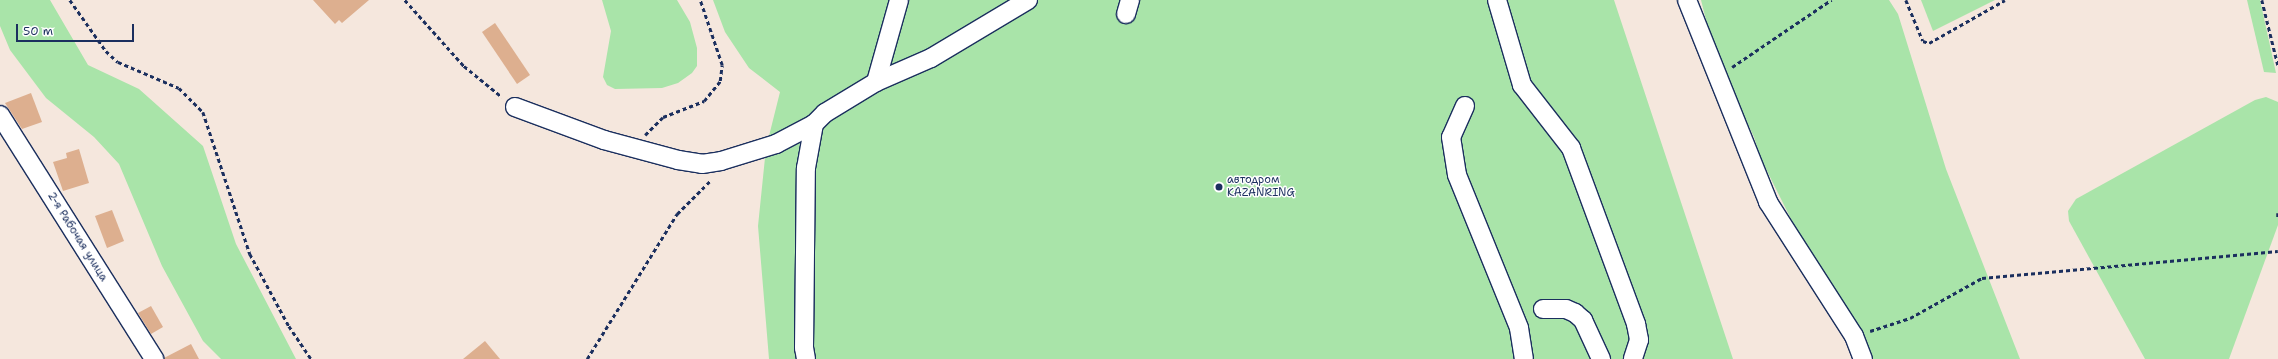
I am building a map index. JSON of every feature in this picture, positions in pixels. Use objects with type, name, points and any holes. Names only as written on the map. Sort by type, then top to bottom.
[{"type":"street","points":[[876,82],[900,0]]},
{"type":"street","points":[[515,107],[636,149],[702,164],[721,161],[776,144],[814,124],[825,113],[876,82],[931,58],[1028,0]]},
{"type":"street","points":[[1496,0],[1522,85],[1573,155],[1636,324],[1639,340],[1633,359]]},
{"type":"street","points":[[1687,0],[1768,202],[1854,336],[1863,359]]},
{"type":"street","points":[[1465,106],[1451,137],[1457,175],[1519,328],[1524,359]]},
{"type":"street","name":"2-я Рабочая улица","points":[[0,115],[154,359]]},
{"type":"street","points":[[806,359],[804,348],[806,168],[814,124]]},
{"type":"street","points":[[1543,309],[1566,309],[1576,313],[1583,320],[1601,359]]},
{"type":"path","points":[[70,0],[85,25],[114,58],[179,88],[203,112],[250,254],[289,326],[312,359]]},
{"type":"path","points":[[405,0],[464,66],[515,107]]},
{"type":"path","points":[[636,149],[650,128],[664,118],[704,101],[720,81],[722,65],[700,0]]},
{"type":"path","points":[[1717,77],[1830,0]]},
{"type":"path","points":[[1906,0],[1923,41],[1929,43],[2005,0]]},
{"type":"path","points":[[2262,0],[2278,65]]},
{"type":"path","points":[[587,359],[677,214],[714,177],[721,161]]},
{"type":"path","points":[[2278,213],[2278,218]]},
{"type":"path","points":[[1854,336],[1910,318],[1982,278],[2278,251]]},
{"type":"green space","points":[[0,0],[50,0],[88,65],[139,89],[203,146],[236,244],[296,359],[221,359],[203,341],[162,266],[119,164],[94,137],[46,98],[10,50],[0,26]]},
{"type":"green space","points":[[602,0],[677,0],[690,22],[697,48],[697,66],[692,73],[678,83],[662,88],[615,89],[607,85],[603,77],[611,31]]},
{"type":"green space","name":"автодром KAZANRING","points":[[713,0],[1614,0],[1733,359],[769,359],[758,226],[766,148],[780,92],[749,68],[725,32]]},
{"type":"green space","points":[[1701,0],[1889,0],[1898,14],[1946,169],[2020,359],[1861,359],[1760,157],[1754,137],[1715,56]]},
{"type":"green space","points":[[1921,0],[1995,0],[1933,31]]},
{"type":"green space","points":[[2247,0],[2260,0],[2276,73],[2264,72]]},
{"type":"green space","points":[[2266,97],[2278,102],[2278,225],[2229,359],[2145,359],[2069,221],[2068,211],[2076,199],[2255,100]]},
{"type":"building","points":[[313,0],[369,0],[342,23],[339,20],[335,24]]},
{"type":"building","points":[[495,23],[530,75],[517,84],[482,32]]},
{"type":"building","points":[[31,93],[42,122],[22,129],[5,103]]},
{"type":"building","points":[[79,149],[89,183],[63,191],[53,162],[67,158],[66,153]]},
{"type":"building","points":[[112,210],[124,241],[107,248],[95,216]]},
{"type":"building","points":[[151,306],[163,327],[151,334],[138,313]]},
{"type":"building","points":[[485,341],[500,359],[463,359]]},
{"type":"building","points":[[191,344],[199,359],[164,359],[164,358]]},
{"type":"place","name":"автодром KAZANRING","points":[[1219,187]]}]
